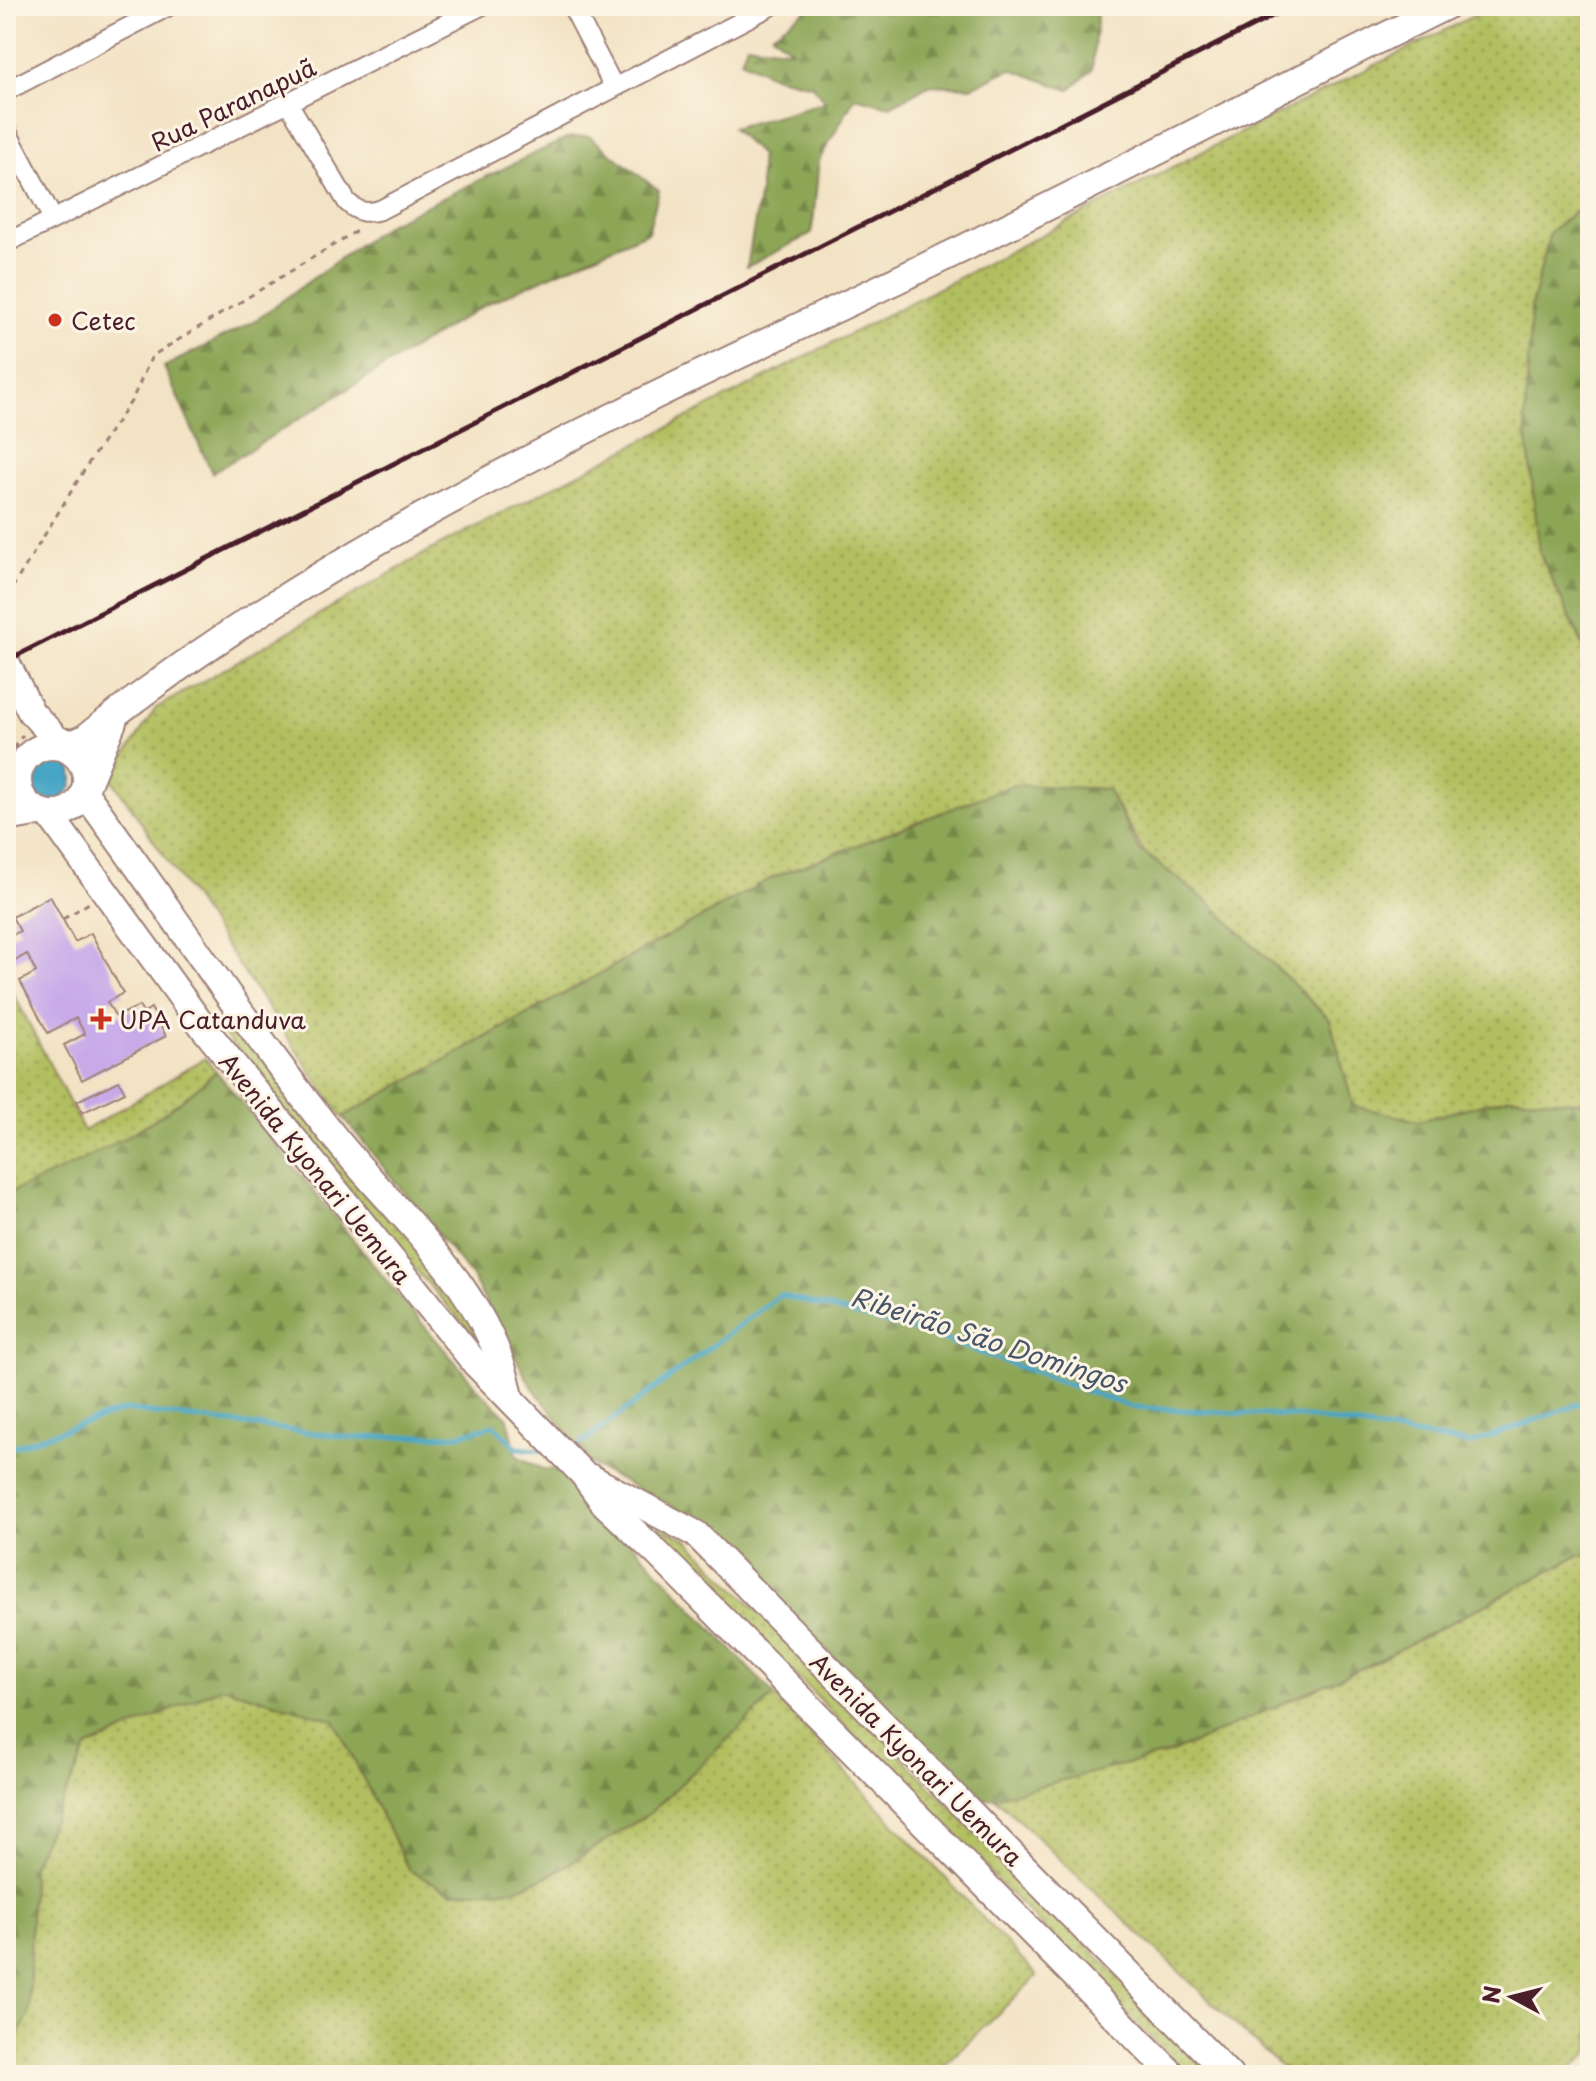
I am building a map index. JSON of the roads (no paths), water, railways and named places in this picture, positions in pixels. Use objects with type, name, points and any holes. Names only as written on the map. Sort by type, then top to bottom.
[{"type":"street","points":[[6,91],[169,6]]},
{"type":"street","name":"Rua Paranapuã","points":[[6,243],[481,6]]},
{"type":"street","points":[[572,6],[613,85]]},
{"type":"street","points":[[289,104],[347,202],[356,211],[380,210],[613,85],[771,6]]},
{"type":"street","points":[[16,761],[51,745],[74,743],[85,738],[210,645],[414,522],[710,366],[969,246],[1446,6]]},
{"type":"street","points":[[6,130],[53,219]]},
{"type":"street","points":[[6,662],[13,697],[16,761],[23,797],[45,813]]},
{"type":"street","points":[[13,697],[81,760],[87,781],[84,792]]},
{"type":"street","points":[[6,818],[70,809],[84,792],[99,749],[118,712]]},
{"type":"street","name":"Avenida Kyonari Uemura","points":[[84,792],[331,1133],[435,1253],[472,1303],[494,1341],[510,1397]]},
{"type":"street","name":"Avenida Kyonari Uemura","points":[[45,813],[183,1002],[284,1132],[476,1364],[583,1474],[604,1503],[1173,2075]]},
{"type":"street","points":[[183,1002],[219,981]]},
{"type":"street","name":"Avenida Kyonari Uemura","points":[[583,1474],[696,1534],[1229,2075]]},
{"type":"water","points":[[51,756],[66,763],[73,778],[66,793],[51,800],[36,793],[29,778],[36,763]]},
{"type":"waterway","name":"Ribeirão São Domingos","points":[[571,1451],[780,1295],[928,1334],[1131,1407],[1303,1417],[1470,1444],[1590,1400]]},
{"type":"waterway","name":"Ribeirão São Domingos","points":[[6,1449],[125,1410],[354,1438],[459,1435],[494,1425],[517,1448],[546,1451]]},
{"type":"railway","points":[[6,661],[1292,6]]},
{"type":"place","name":"Cetec","points":[[55,320]]},
{"type":"place","name":"UPA Catanduva","points":[[101,1019]]}]
